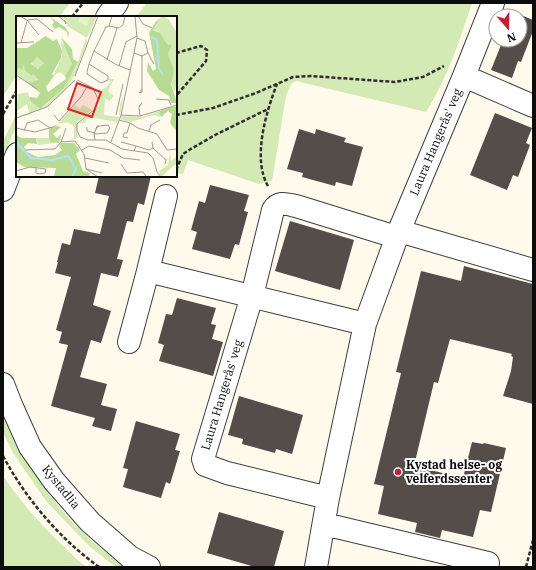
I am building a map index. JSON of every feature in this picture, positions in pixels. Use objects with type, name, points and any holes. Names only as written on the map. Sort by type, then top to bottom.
[{"type":"street","points":[[108,16],[117,3]]},
{"type":"street","name":"Laura Hangerås' veg","points":[[316,567],[328,498],[365,324],[457,69],[493,3]]},
{"type":"street","name":"Laura Hangerås' veg","points":[[457,69],[533,106]]},
{"type":"street","points":[[3,190],[16,157]]},
{"type":"street","points":[[129,342],[166,196]]},
{"type":"street","points":[[279,204],[296,206],[533,270]]},
{"type":"street","name":"Laura Hangerås' veg","points":[[279,204],[273,210],[252,296],[203,459],[205,465],[227,473],[328,498]]},
{"type":"street","points":[[148,271],[365,324]]},
{"type":"street","name":"Kystadlia","points":[[3,384],[30,447],[54,481],[90,522],[130,557],[149,567]]},
{"type":"street","points":[[324,524],[488,563]]},
{"type":"path","points":[[73,16],[83,3]]},
{"type":"path","points":[[177,53],[201,46],[207,50],[206,61],[177,95]]},
{"type":"path","points":[[177,114],[213,108],[256,93],[293,77],[311,76],[395,82],[457,69]]},
{"type":"path","points":[[278,84],[268,109],[260,160],[264,178],[279,204]]},
{"type":"path","points":[[3,114],[16,92]]},
{"type":"path","points":[[177,168],[183,154],[189,150],[217,134],[268,109]]},
{"type":"path","points":[[3,456],[12,473],[35,506],[64,536],[98,567]]},
{"type":"path","points":[[526,567],[533,540]]},
{"type":"green space","points":[[3,3],[70,3],[60,16],[16,16],[16,76],[3,96]]},
{"type":"green space","points":[[147,3],[472,3],[447,72],[426,112],[296,81],[291,84],[286,96],[272,181],[259,184],[188,160],[183,174],[177,173],[177,16],[137,16]]},
{"type":"green space","points":[[16,115],[16,127],[3,156],[3,141]]},
{"type":"green space","points":[[3,416],[26,460],[54,501],[70,520],[88,537],[127,567],[116,567],[88,545],[46,501],[13,453],[3,432]]},
{"type":"green space","points":[[3,476],[42,524],[86,567],[3,567]]},
{"type":"building","points":[[528,18],[533,20],[533,31],[528,44]]},
{"type":"building","points":[[500,48],[526,48],[521,62],[518,61],[512,78],[491,70]]},
{"type":"building","points":[[495,113],[532,128],[526,143],[530,145],[518,177],[513,175],[507,190],[470,175]]},
{"type":"building","points":[[299,129],[315,134],[316,129],[346,138],[344,142],[363,147],[352,186],[336,182],[335,186],[302,177],[303,173],[287,169]]},
{"type":"building","points":[[99,177],[151,177],[144,205],[138,203],[133,222],[127,221],[117,259],[123,260],[118,277],[101,273],[93,305],[111,311],[101,343],[91,340],[80,377],[107,384],[101,405],[117,409],[111,431],[92,426],[95,418],[51,406],[68,345],[59,343],[62,332],[56,330],[71,277],[55,273],[57,262],[62,243],[70,245],[74,229],[100,234],[109,196],[95,193]]},
{"type":"building","points":[[210,185],[249,195],[244,211],[248,212],[239,245],[235,244],[230,259],[192,249],[197,232],[191,230],[199,201],[205,203]]},
{"type":"building","points":[[290,221],[354,240],[340,290],[275,271]]},
{"type":"building","points":[[464,266],[533,284],[533,404],[503,396],[511,371],[512,354],[450,339],[438,383],[434,382],[414,466],[463,478],[472,442],[506,448],[491,512],[480,510],[473,537],[442,530],[440,538],[415,532],[417,523],[378,514],[384,486],[374,484],[401,373],[396,372],[421,271],[461,281]]},
{"type":"building","points":[[177,298],[216,308],[211,324],[216,325],[212,339],[223,342],[213,376],[159,361],[164,345],[158,343],[166,314],[172,315]]},
{"type":"building","points":[[239,396],[303,415],[292,454],[276,449],[275,453],[242,444],[243,439],[228,435]]},
{"type":"building","points":[[136,421],[180,434],[175,450],[180,451],[170,484],[166,482],[161,498],[123,487],[128,469],[123,468]]},
{"type":"building","points":[[219,512],[284,531],[274,567],[255,567],[207,553]]},
{"type":"place","name":"Kystad helse- og velferdssenter","points":[[398,472]]}]
